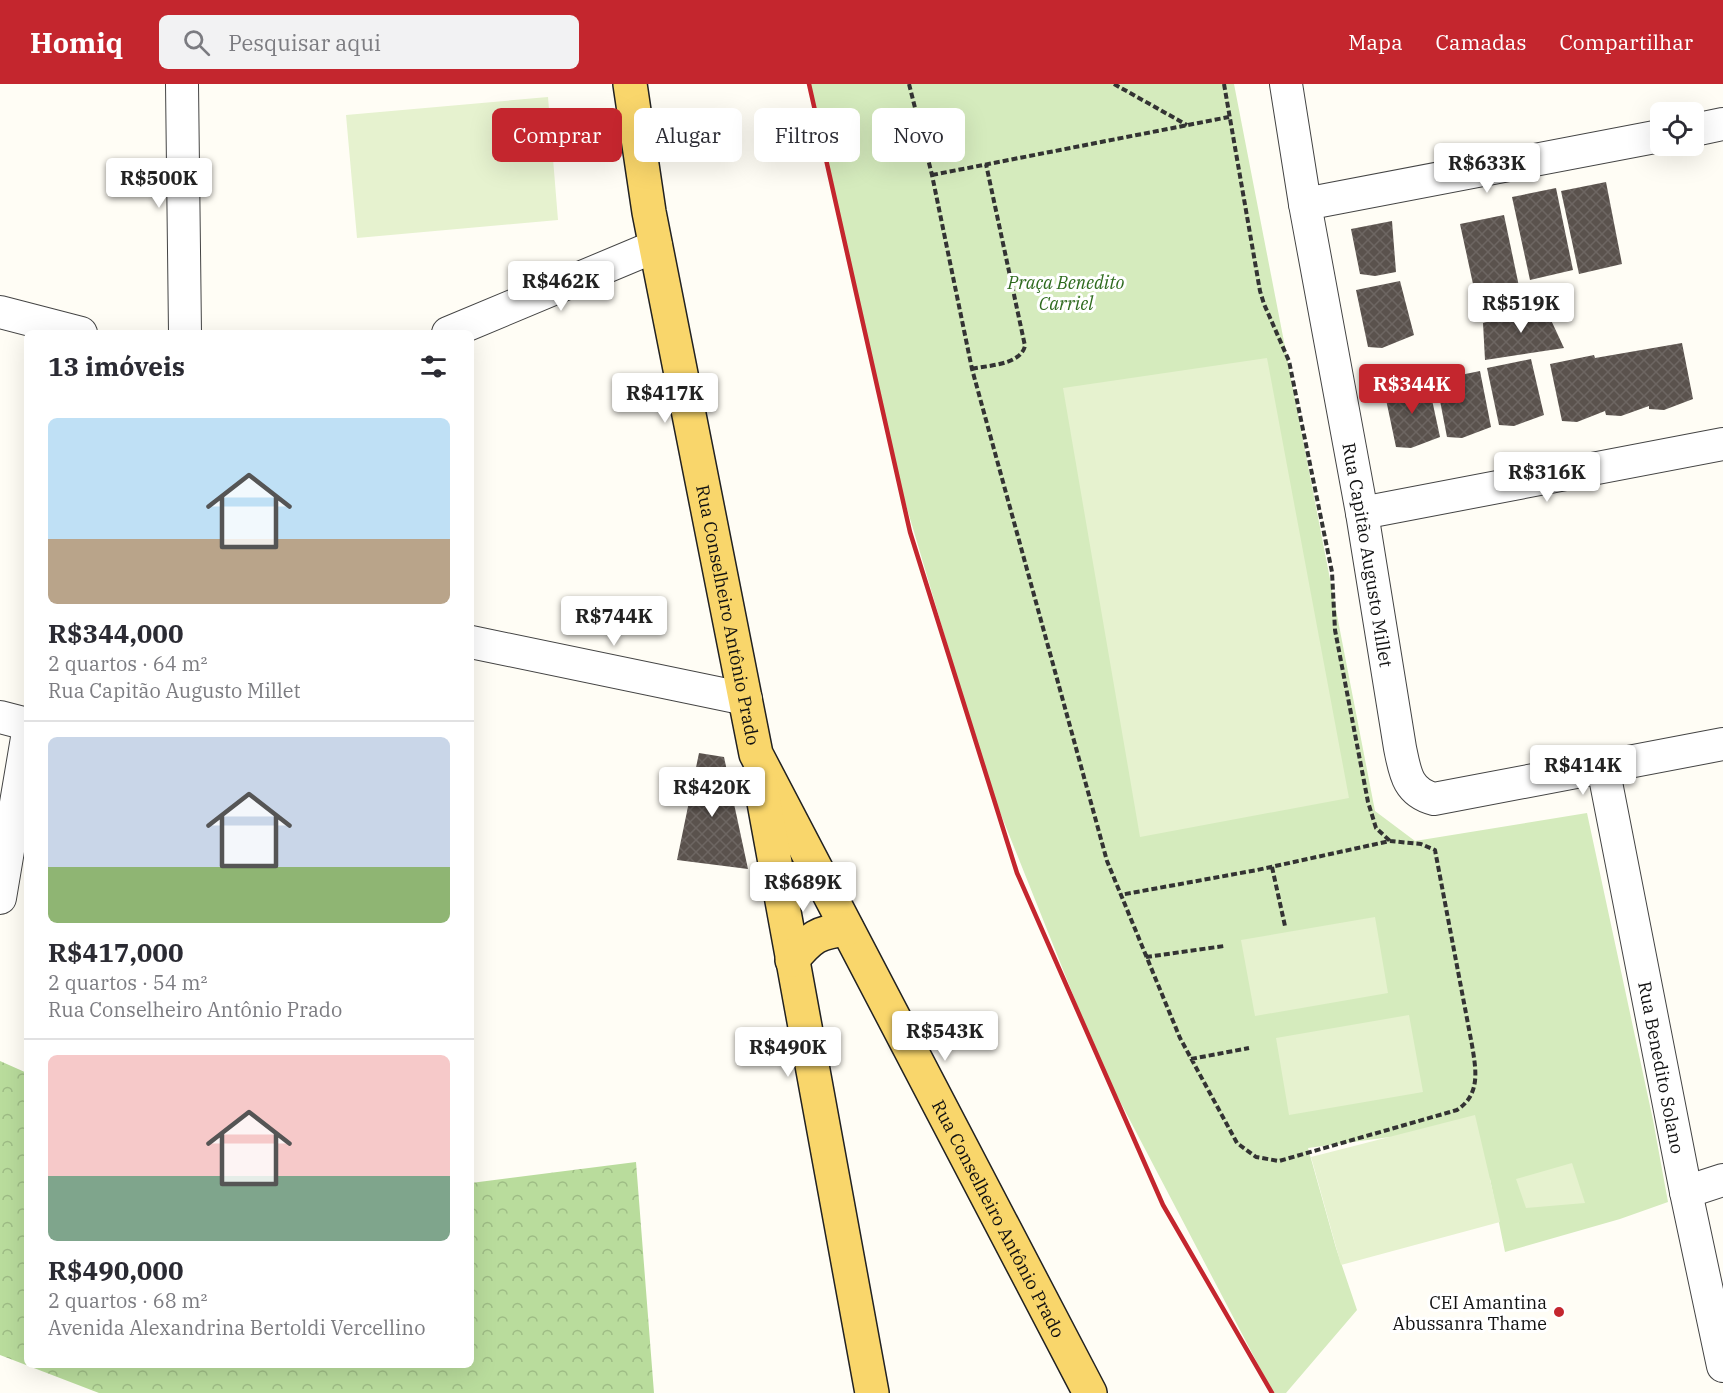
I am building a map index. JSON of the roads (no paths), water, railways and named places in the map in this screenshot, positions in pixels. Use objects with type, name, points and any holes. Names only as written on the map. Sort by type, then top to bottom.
[{"type":"main road","name":"Rua Conselheiro Antônio Prado","points":[[630,84],[656,246],[756,754],[1090,1393]]},
{"type":"main road","points":[[756,754],[872,1393]]},
{"type":"main road","points":[[792,960],[808,940],[816,935],[848,929]]},
{"type":"street","points":[[182,84],[185,330]]},
{"type":"street","name":"Rua Capitão Augusto Millet","points":[[1286,84],[1405,770],[1414,789],[1434,799],[1603,767]]},
{"type":"street","points":[[1704,128],[1723,124]]},
{"type":"street","points":[[1305,204],[1650,138]]},
{"type":"street","points":[[455,330],[656,246]]},
{"type":"street","points":[[0,312],[69,330]]},
{"type":"street","points":[[1362,513],[1723,444]]},
{"type":"street","points":[[474,643],[746,699]]},
{"type":"street","points":[[0,717],[24,723]]},
{"type":"street","points":[[1603,767],[1723,744]]},
{"type":"street","points":[[0,898],[24,756]]},
{"type":"street","name":"Rua Benedito Solano","points":[[1603,767],[1686,1192],[1723,1366]]},
{"type":"street","points":[[1686,1192],[1723,1180]]},
{"type":"railway","points":[[809,84],[910,532],[1017,873],[1163,1205],[1272,1393]]},
{"type":"place","name":"CEI Amantina Abussanra Thame","points":[[1559,1312]]},
{"type":"park label","name":"Praça Benedito Carriel","points":[[1066,292]]}]
